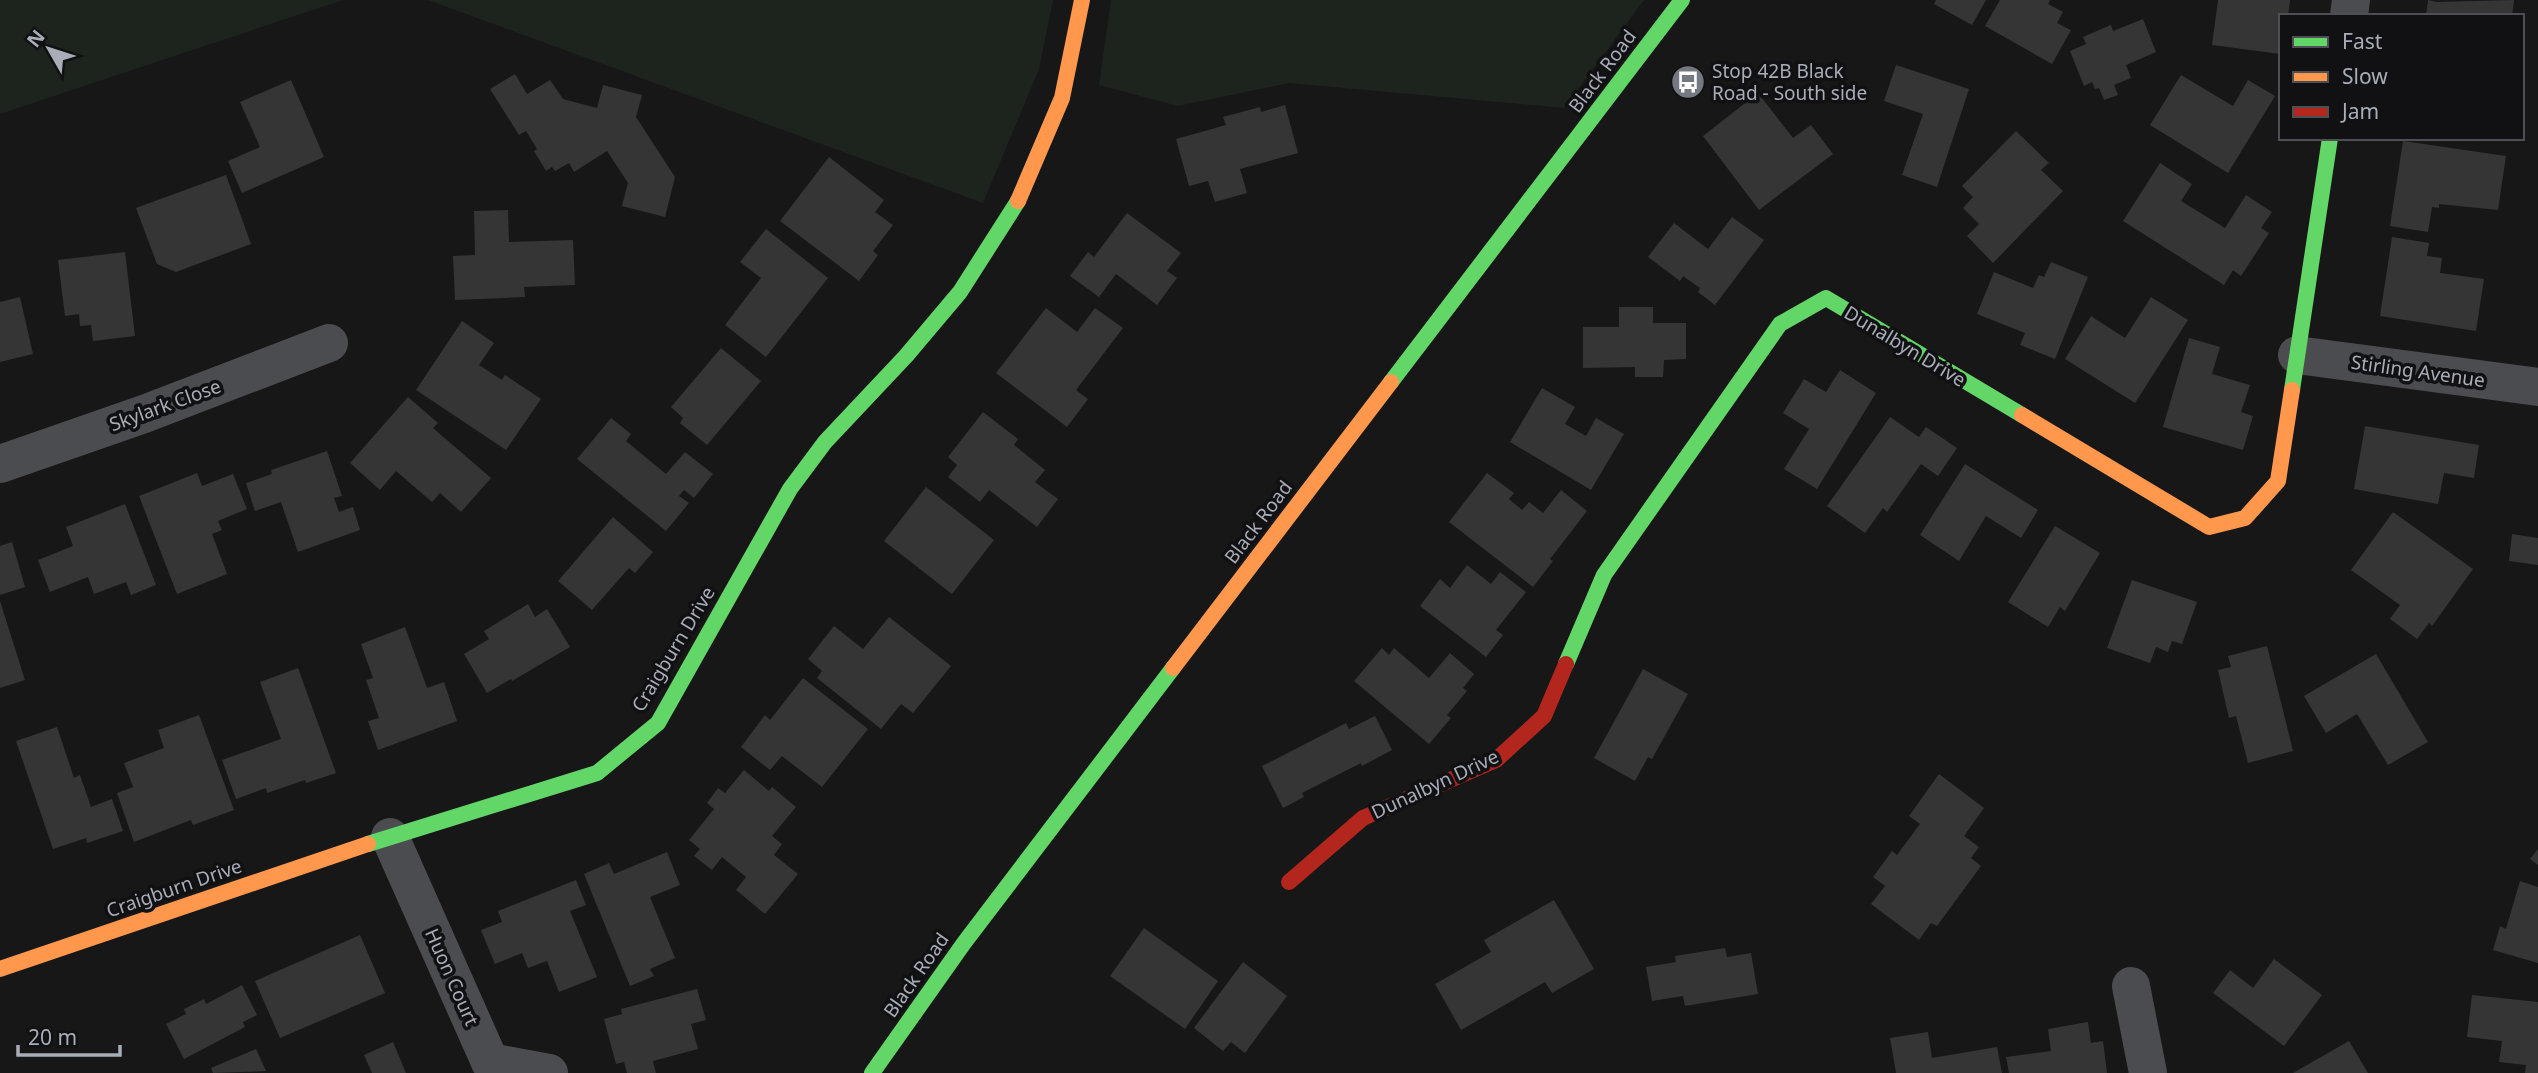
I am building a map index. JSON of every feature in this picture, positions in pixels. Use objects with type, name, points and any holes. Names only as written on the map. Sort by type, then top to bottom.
[{"type":"street","name":"Craigburn Drive","points":[[0,967],[390,837],[597,774],[658,723],[790,489],[825,442],[906,356],[960,292],[1023,193],[1062,98],[1082,0]]},
{"type":"street","name":"Black Road","points":[[872,1073],[964,943],[1682,0]]},
{"type":"street","name":"Dunalbyn Drive","points":[[1289,882],[1363,818],[1496,760],[1545,716],[1604,575],[1780,324],[1826,299],[2209,527],[2245,518],[2278,481],[2330,140]]},
{"type":"street","name":"Skylark Close","points":[[0,464],[144,414],[329,343]]},
{"type":"street","name":"Stirling Avenue","points":[[2297,355],[2538,387]]},
{"type":"street","name":"Huon Court","points":[[390,837],[490,1062],[549,1073]]},
{"type":"street","points":[[2132,986],[2148,1073]]},
{"type":"shaded area","points":[[0,0],[343,0],[0,114]]},
{"type":"shaded area","points":[[428,0],[1053,0],[1039,69],[983,203]]},
{"type":"shaded area","points":[[1111,0],[1644,0],[1564,108],[1289,83],[1178,106],[1099,85]]},
{"type":"building","points":[[1936,0],[1986,0],[1972,25],[1934,4]]},
{"type":"building","points":[[2000,0],[2050,0],[2048,4],[2063,12],[2057,23],[2071,30],[2052,64],[1985,26]]},
{"type":"building","points":[[2218,0],[2290,0],[2288,14],[2279,14],[2279,54],[2212,45]]},
{"type":"building","points":[[2428,0],[2514,0],[2512,14],[2426,14]]},
{"type":"building","points":[[2143,19],[2156,52],[2126,65],[2131,78],[2114,85],[2118,95],[2104,100],[2099,88],[2095,89],[2092,82],[2084,86],[2070,51],[2086,44],[2083,37],[2111,25],[2113,31]]},
{"type":"building","points":[[1896,65],[1969,89],[1937,187],[1902,175],[1923,114],[1884,101]]},
{"type":"building","points":[[515,74],[527,94],[550,80],[563,99],[597,108],[603,85],[642,95],[636,117],[675,177],[665,217],[622,206],[628,183],[607,151],[574,172],[569,163],[555,171],[552,167],[546,171],[526,131],[519,135],[490,89]]},
{"type":"building","points":[[2181,75],[2233,106],[2248,80],[2275,96],[2228,173],[2150,125]]},
{"type":"building","points":[[291,80],[324,157],[242,193],[228,161],[260,147],[240,102]]},
{"type":"building","points":[[1758,93],[1793,138],[1811,125],[1833,154],[1759,210],[1703,136]]},
{"type":"building","points":[[1285,105],[1298,153],[1240,169],[1247,193],[1215,202],[1208,181],[1189,186],[1176,139],[1226,125],[1223,117],[1260,107],[1261,112]]},
{"type":"building","points":[[2016,131],[2049,163],[2041,170],[2063,191],[1993,263],[1967,236],[1979,224],[1963,208],[1973,197],[1962,186]]},
{"type":"building","points":[[2403,141],[2506,156],[2498,210],[2439,204],[2439,208],[2432,207],[2428,232],[2390,226]]},
{"type":"building","points":[[829,157],[884,200],[875,212],[893,225],[873,251],[878,255],[859,281],[780,221]]},
{"type":"building","points":[[2160,163],[2192,184],[2181,201],[2225,228],[2246,195],[2272,212],[2261,228],[2269,233],[2241,276],[2233,270],[2224,285],[2123,221]]},
{"type":"building","points":[[226,175],[251,244],[176,272],[157,264],[136,208]]},
{"type":"building","points":[[508,210],[509,242],[573,240],[575,285],[524,287],[525,297],[455,300],[453,256],[475,255],[474,211]]},
{"type":"building","points":[[1127,213],[1181,253],[1167,271],[1177,278],[1157,305],[1116,274],[1099,297],[1070,276],[1088,252],[1094,257]]},
{"type":"building","points":[[1732,217],[1764,240],[1715,305],[1698,292],[1700,288],[1683,276],[1680,281],[1648,257],[1674,223],[1708,249]]},
{"type":"building","points":[[766,229],[828,278],[766,357],[725,325],[761,278],[740,262]]},
{"type":"building","points":[[2392,237],[2429,243],[2427,256],[2442,258],[2440,273],[2484,279],[2476,331],[2380,316]]},
{"type":"building","points":[[125,252],[135,336],[93,341],[91,325],[80,326],[79,314],[65,316],[58,260]]},
{"type":"building","points":[[2051,262],[2088,277],[2055,359],[2020,345],[2025,333],[1977,314],[1994,272],[2033,288],[2039,275],[2044,277]]},
{"type":"building","points":[[20,297],[33,354],[0,362],[0,302]]},
{"type":"building","points":[[2151,297],[2188,320],[2135,403],[2065,359],[2091,316],[2125,338]]},
{"type":"building","points":[[1619,307],[1653,307],[1653,323],[1686,323],[1686,359],[1664,360],[1663,377],[1635,377],[1635,367],[1583,368],[1583,327],[1619,327]]},
{"type":"building","points":[[1046,308],[1077,332],[1095,308],[1123,328],[1076,390],[1088,399],[1067,427],[996,373]]},
{"type":"building","points":[[462,321],[494,343],[479,365],[502,380],[505,375],[541,399],[506,450],[416,390]]},
{"type":"building","points":[[2189,338],[2220,347],[2212,374],[2250,385],[2241,412],[2253,416],[2243,450],[2163,427]]},
{"type":"building","points":[[721,348],[761,381],[707,445],[680,423],[683,418],[671,407]]},
{"type":"building","points":[[1840,370],[1876,393],[1817,489],[1784,469],[1809,429],[1783,413],[1804,379],[1826,392]]},
{"type":"building","points":[[1542,388],[1575,407],[1565,424],[1586,436],[1596,418],[1624,434],[1591,490],[1510,442]]},
{"type":"building","points":[[408,397],[438,423],[433,428],[491,478],[461,512],[440,493],[432,502],[396,471],[380,490],[350,463]]},
{"type":"building","points":[[983,412],[1018,439],[1014,445],[1045,470],[1035,482],[1058,499],[1037,527],[989,490],[980,502],[948,477],[957,465],[948,457]]},
{"type":"building","points":[[1890,417],[1919,437],[1926,427],[1957,448],[1938,476],[1921,464],[1887,512],[1883,508],[1865,533],[1827,506]]},
{"type":"building","points":[[611,418],[631,434],[626,441],[666,474],[685,452],[713,474],[694,498],[684,490],[679,496],[689,503],[666,531],[577,459]]},
{"type":"building","points":[[2365,426],[2479,445],[2474,478],[2444,473],[2438,504],[2354,489]]},
{"type":"building","points":[[327,451],[342,496],[334,498],[339,512],[353,507],[360,530],[298,552],[281,502],[255,511],[246,483],[272,474],[271,470]]},
{"type":"building","points":[[1965,464],[2038,510],[2021,538],[1986,516],[1959,561],[1920,535]]},
{"type":"building","points":[[197,473],[202,486],[233,474],[247,509],[218,521],[222,530],[212,534],[227,574],[177,594],[139,496]]},
{"type":"building","points":[[1487,473],[1514,493],[1509,499],[1522,510],[1529,502],[1543,513],[1561,490],[1587,511],[1550,559],[1553,561],[1533,587],[1449,522]]},
{"type":"building","points":[[926,487],[994,540],[952,594],[884,541]]},
{"type":"building","points":[[125,504],[156,585],[131,595],[126,582],[94,594],[88,577],[50,592],[38,560],[73,546],[66,527]]},
{"type":"building","points":[[2393,512],[2473,569],[2432,626],[2429,623],[2417,639],[2390,619],[2400,605],[2351,570]]},
{"type":"building","points":[[613,517],[653,552],[635,573],[629,568],[592,610],[558,581]]},
{"type":"building","points":[[2055,526],[2100,553],[2065,611],[2060,607],[2048,627],[2008,602]]},
{"type":"building","points":[[2512,534],[2538,538],[2538,565],[2509,561]]},
{"type":"building","points":[[12,542],[25,587],[0,595],[0,546]]},
{"type":"building","points":[[1467,565],[1491,584],[1500,572],[1526,592],[1496,630],[1503,635],[1486,657],[1420,606],[1440,579],[1450,588]]},
{"type":"building","points":[[2132,580],[2197,602],[2182,644],[2172,641],[2168,652],[2156,647],[2150,663],[2107,648]]},
{"type":"building","points":[[0,601],[25,680],[0,688]]},
{"type":"building","points":[[528,604],[535,617],[547,609],[570,647],[487,693],[464,654],[489,639],[484,631]]},
{"type":"building","points":[[889,617],[951,666],[913,713],[901,704],[881,729],[817,678],[822,671],[808,659],[834,626],[863,649]]},
{"type":"building","points":[[405,627],[427,688],[444,682],[457,721],[378,750],[368,721],[379,718],[366,680],[373,678],[361,644]]},
{"type":"building","points":[[2267,646],[2293,751],[2248,763],[2236,716],[2229,718],[2218,670],[2231,667],[2228,656]]},
{"type":"building","points":[[1382,648],[1389,655],[1394,648],[1429,678],[1450,653],[1474,674],[1463,688],[1467,691],[1447,715],[1451,718],[1429,744],[1354,681]]},
{"type":"building","points":[[2376,654],[2428,742],[2388,765],[2357,714],[2326,733],[2304,696]]},
{"type":"building","points":[[298,668],[336,773],[267,793],[266,788],[236,799],[222,760],[281,739],[260,682]]},
{"type":"building","points":[[1643,669],[1688,694],[1652,759],[1648,757],[1635,781],[1594,758]]},
{"type":"building","points":[[803,678],[868,729],[822,787],[782,756],[770,770],[741,747],[765,715],[770,720]]},
{"type":"building","points":[[199,715],[234,810],[193,825],[191,820],[134,842],[117,793],[133,787],[124,763],[164,748],[158,730]]},
{"type":"building","points":[[1375,716],[1392,750],[1302,793],[1304,797],[1283,808],[1262,766],[1346,723],[1349,729]]},
{"type":"building","points":[[57,727],[74,778],[80,775],[91,807],[112,799],[123,831],[87,843],[86,838],[53,849],[16,741]]},
{"type":"building","points":[[744,770],[769,791],[772,787],[796,807],[772,836],[782,844],[774,855],[798,874],[765,914],[736,890],[746,877],[722,857],[712,870],[694,856],[700,849],[689,840],[714,809],[707,803],[718,788],[725,793]]},
{"type":"building","points":[[1939,774],[1984,808],[1964,836],[1979,847],[1971,858],[1981,866],[1937,926],[1931,923],[1919,940],[1871,904],[1885,886],[1873,877],[1892,851],[1897,855],[1920,824],[1909,816]]},
{"type":"building","points":[[2538,849],[2538,865],[2530,859]]},
{"type":"building","points":[[667,852],[680,885],[650,897],[675,958],[650,969],[654,976],[630,986],[584,874],[609,863],[614,874]]},
{"type":"building","points":[[576,880],[586,905],[570,911],[597,977],[559,992],[547,961],[528,968],[522,953],[495,964],[481,930],[502,922],[498,911]]},
{"type":"building","points":[[2520,881],[2538,887],[2538,963],[2493,950],[2500,926],[2506,929]]},
{"type":"building","points":[[1554,900],[1594,969],[1552,993],[1545,982],[1461,1030],[1435,984],[1491,952],[1484,940]]},
{"type":"building","points":[[1144,928],[1218,981],[1185,1029],[1110,976]]},
{"type":"building","points":[[360,935],[385,993],[280,1038],[255,981]]},
{"type":"building","points":[[1725,948],[1727,957],[1751,953],[1758,994],[1685,1006],[1683,996],[1652,1001],[1646,967],[1676,962],[1675,956]]},
{"type":"building","points":[[2274,959],[2322,995],[2284,1046],[2213,993],[2230,970],[2253,988]]},
{"type":"building","points":[[1243,962],[1287,996],[1245,1053],[1231,1042],[1223,1051],[1194,1028]]},
{"type":"building","points":[[242,985],[257,1015],[243,1022],[245,1027],[184,1059],[166,1024],[186,1014],[184,1009],[204,999],[206,1004]]},
{"type":"building","points":[[697,989],[706,1020],[691,1024],[698,1049],[653,1061],[656,1073],[627,1073],[624,1062],[616,1064],[604,1019],[622,1014],[621,1009]]},
{"type":"building","points":[[2472,995],[2538,1002],[2538,1073],[2525,1073],[2526,1065],[2499,1062],[2502,1041],[2467,1037]]},
{"type":"building","points":[[2088,1022],[2091,1043],[2103,1041],[2107,1073],[2009,1073],[2006,1057],[2051,1051],[2048,1029]]},
{"type":"building","points":[[1928,1032],[1932,1058],[1997,1047],[2002,1073],[1896,1073],[1890,1038]]},
{"type":"building","points":[[2349,1041],[2368,1073],[2293,1073]]},
{"type":"building","points":[[393,1042],[406,1073],[372,1073],[364,1055]]},
{"type":"building","points":[[256,1049],[266,1071],[213,1073],[211,1068]]},
{"type":"traffic: fast","points":[[1391,382],[1682,0]]},
{"type":"traffic: fast","points":[[2292,390],[2330,140]]},
{"type":"traffic: fast","points":[[368,844],[597,773],[658,723],[790,489],[825,442],[906,356],[960,292],[1018,201]]},
{"type":"traffic: fast","points":[[1566,664],[1604,575],[1780,324],[1826,298],[2022,415]]},
{"type":"traffic: fast","points":[[872,1073],[964,943],[1173,668]]},
{"type":"traffic: slow","points":[[1018,201],[1062,98],[1082,0]]},
{"type":"traffic: slow","points":[[1173,668],[1391,382]]},
{"type":"traffic: slow","points":[[2022,415],[2209,527],[2245,518],[2278,481],[2292,390]]},
{"type":"traffic: slow","points":[[0,969],[368,844]]},
{"type":"traffic: jam","points":[[1289,882],[1363,818],[1496,760],[1544,716],[1566,664]]},
{"type":"place","name":"Stop 42B Black Road - South side","points":[[1688,82]]}]
